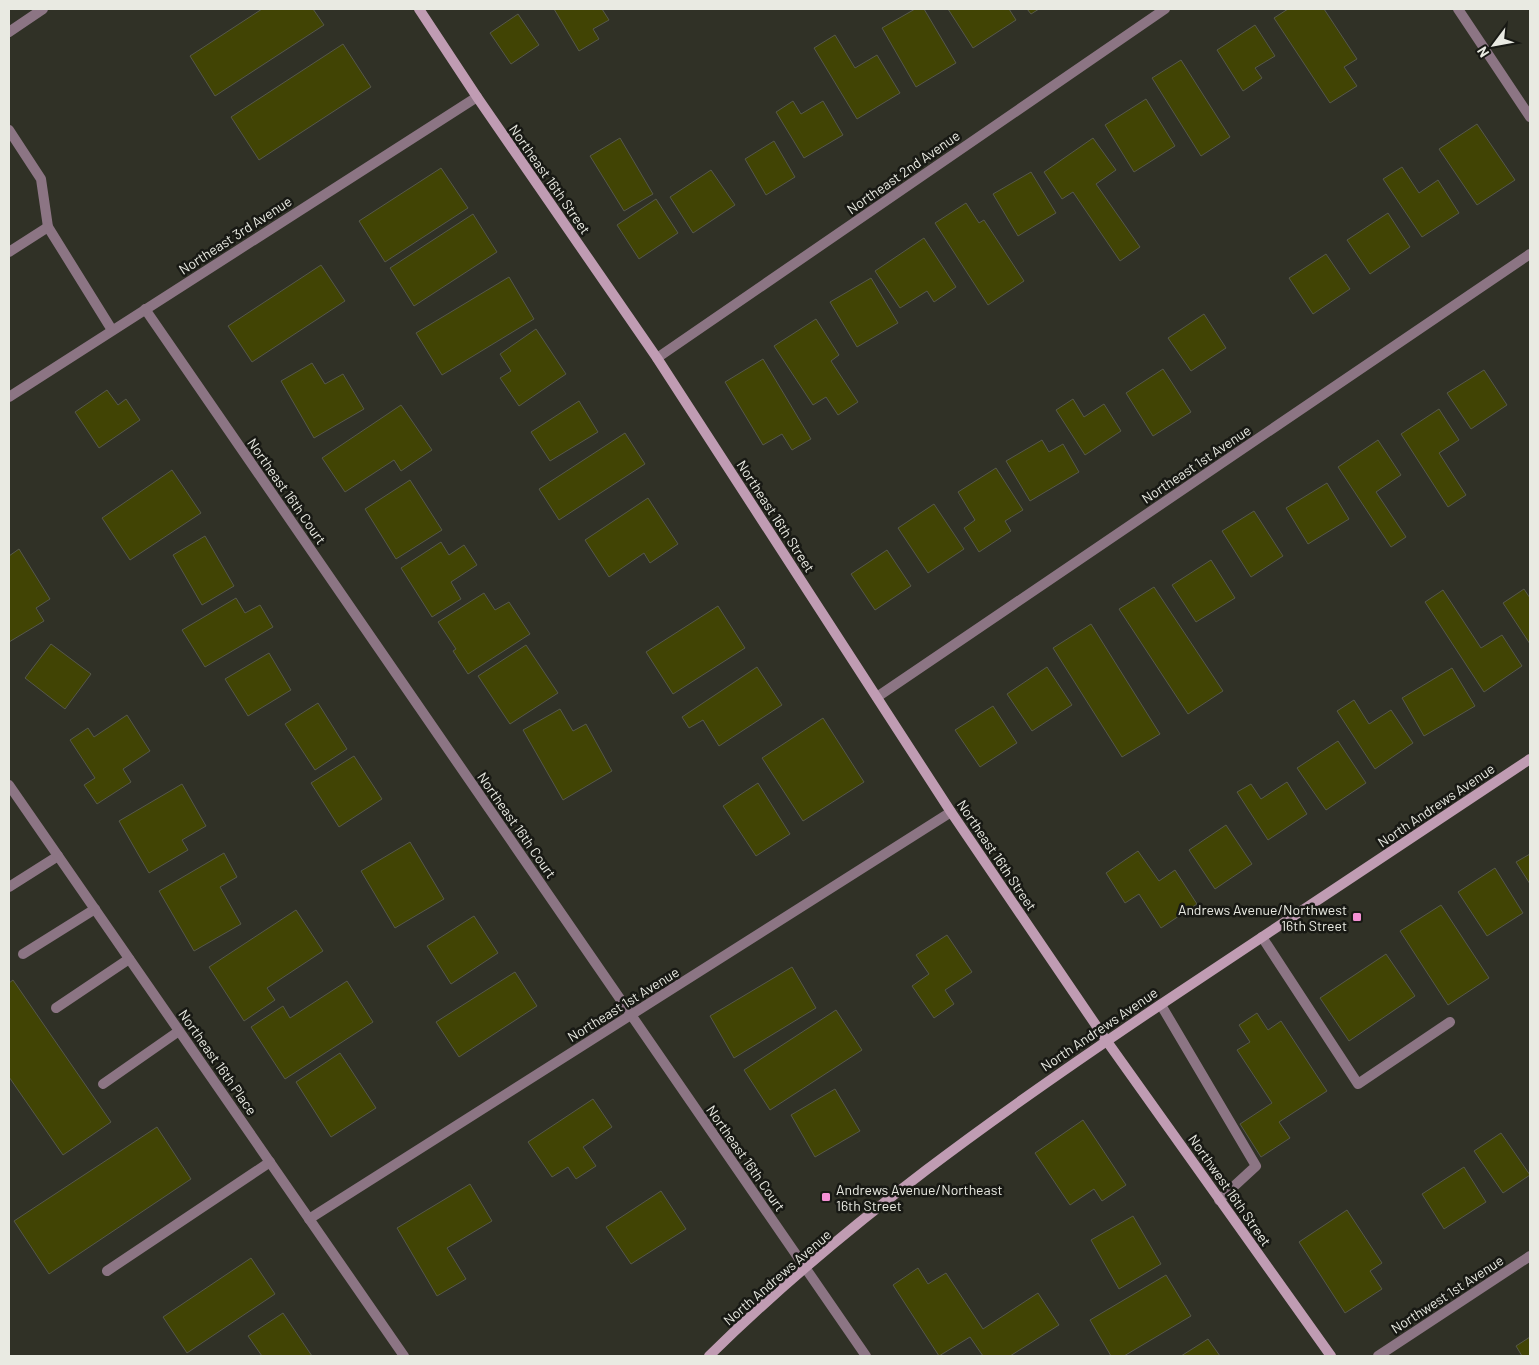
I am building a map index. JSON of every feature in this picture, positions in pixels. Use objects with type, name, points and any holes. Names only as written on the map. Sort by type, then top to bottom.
[{"type":"street","points":[[9,32],[43,9]]},
{"type":"street","name":"Northeast 16th Street","points":[[419,9],[477,97],[657,358],[951,812],[1106,1040]]},
{"type":"street","name":"Northeast 2nd Avenue","points":[[657,358],[1165,9]]},
{"type":"street","points":[[1458,9],[1530,117]]},
{"type":"street","name":"Northeast 3rd Avenue","points":[[9,397],[477,97]]},
{"type":"street","points":[[9,130],[41,179],[48,226],[112,330]]},
{"type":"street","points":[[9,252],[48,226]]},
{"type":"street","name":"Northeast 1st Avenue","points":[[877,697],[1530,254]]},
{"type":"street","name":"Northeast 16th Court","points":[[144,309],[866,1356]]},
{"type":"street","name":"North Andrews Avenue","points":[[709,1356],[805,1268],[933,1163],[1106,1040],[1530,759]]},
{"type":"street","name":"Northeast 16th Place","points":[[9,785],[404,1356]]},
{"type":"street","name":"Northeast 1st Avenue","points":[[309,1219],[951,812]]},
{"type":"street","points":[[9,887],[58,856]]},
{"type":"street","points":[[23,954],[95,909]]},
{"type":"street","points":[[1262,937],[1358,1084],[1450,1022]]},
{"type":"street","points":[[56,1008],[129,959]]},
{"type":"street","points":[[1161,1005],[1256,1166],[1219,1200]]},
{"type":"street","points":[[103,1084],[179,1031]]},
{"type":"street","name":"Northwest 16th Street","points":[[1106,1040],[1331,1356]]},
{"type":"street","points":[[107,1271],[270,1162]]},
{"type":"street","name":"Northwest 1st Avenue","points":[[1378,1356],[1530,1256]]},
{"type":"building","points":[[262,9],[313,9],[324,25],[215,96],[190,56]]},
{"type":"building","points":[[554,9],[602,9],[609,20],[593,29],[599,39],[579,51]]},
{"type":"building","points":[[915,9],[924,9],[956,63],[916,87],[882,28]]},
{"type":"building","points":[[948,9],[1009,9],[1016,20],[973,48]]},
{"type":"building","points":[[1027,9],[1039,9],[1031,14]]},
{"type":"building","points":[[1288,9],[1324,9],[1357,59],[1344,67],[1357,86],[1330,103],[1274,18]]},
{"type":"building","points":[[518,14],[539,45],[511,64],[490,33]]},
{"type":"building","points":[[1255,25],[1275,56],[1255,68],[1262,78],[1243,91],[1217,50]]},
{"type":"building","points":[[835,35],[855,68],[877,55],[900,93],[857,119],[814,48]]},
{"type":"building","points":[[343,44],[371,87],[259,160],[231,117]]},
{"type":"building","points":[[1181,60],[1230,137],[1201,156],[1152,78]]},
{"type":"building","points":[[1146,99],[1175,146],[1134,172],[1105,125]]},
{"type":"building","points":[[793,101],[801,114],[823,101],[843,135],[804,158],[776,112]]},
{"type":"building","points":[[1477,124],[1515,180],[1477,205],[1439,149]]},
{"type":"building","points":[[620,138],[653,194],[624,211],[590,156]]},
{"type":"building","points":[[1093,138],[1116,170],[1096,184],[1140,247],[1120,261],[1073,192],[1062,199],[1044,172]]},
{"type":"building","points":[[774,141],[795,177],[766,195],[745,159]]},
{"type":"building","points":[[1402,167],[1419,193],[1438,180],[1459,213],[1422,237],[1383,179]]},
{"type":"building","points":[[441,168],[468,208],[385,262],[359,221]]},
{"type":"building","points":[[711,170],[735,205],[693,233],[670,197]]},
{"type":"building","points":[[1031,172],[1056,213],[1018,236],[993,194]]},
{"type":"building","points":[[656,199],[678,233],[639,259],[617,225]]},
{"type":"building","points":[[966,203],[979,223],[984,220],[1024,281],[988,305],[935,223]]},
{"type":"building","points":[[1388,213],[1410,247],[1370,274],[1347,240]]},
{"type":"building","points":[[473,214],[497,252],[414,306],[390,268]]},
{"type":"building","points":[[924,238],[956,287],[934,302],[927,291],[900,308],[875,271]]},
{"type":"building","points":[[1326,254],[1350,289],[1313,314],[1289,278]]},
{"type":"building","points":[[321,265],[345,301],[252,362],[228,326]]},
{"type":"building","points":[[509,277],[534,319],[442,375],[416,333]]},
{"type":"building","points":[[871,278],[898,323],[857,347],[830,302]]},
{"type":"building","points":[[1204,314],[1226,348],[1191,371],[1168,338]]},
{"type":"building","points":[[816,319],[839,355],[831,361],[858,402],[838,415],[826,397],[813,405],[774,346]]},
{"type":"building","points":[[536,329],[566,374],[519,406],[500,378],[511,371],[500,354]]},
{"type":"building","points":[[763,359],[811,439],[792,450],[782,434],[763,445],[725,382]]},
{"type":"building","points":[[312,363],[325,384],[343,374],[364,409],[314,438],[281,381]]},
{"type":"building","points":[[1163,369],[1191,412],[1153,436],[1126,393]]},
{"type":"building","points":[[1484,370],[1507,405],[1471,429],[1447,393]]},
{"type":"building","points":[[107,390],[118,405],[126,399],[140,420],[99,448],[75,412]]},
{"type":"building","points":[[1073,399],[1084,417],[1104,404],[1121,431],[1085,455],[1056,410]]},
{"type":"building","points":[[579,401],[598,432],[550,461],[531,432]]},
{"type":"building","points":[[401,405],[432,450],[401,471],[394,460],[345,492],[322,458]]},
{"type":"building","points":[[1439,409],[1459,440],[1439,453],[1466,495],[1448,507],[1401,434]]},
{"type":"building","points":[[625,433],[645,464],[559,520],[539,489]]},
{"type":"building","points":[[1042,440],[1049,452],[1063,444],[1079,472],[1030,501],[1006,461]]},
{"type":"building","points":[[1378,440],[1401,475],[1376,492],[1406,537],[1391,547],[1338,467]]},
{"type":"building","points":[[996,468],[1023,510],[1005,521],[1011,531],[979,552],[964,528],[975,520],[958,492]]},
{"type":"building","points":[[172,470],[201,513],[130,560],[102,518]]},
{"type":"building","points":[[410,480],[442,530],[396,559],[365,509]]},
{"type":"building","points":[[1327,483],[1349,519],[1308,544],[1286,508]]},
{"type":"building","points":[[648,498],[678,544],[650,563],[644,553],[609,577],[585,540]]},
{"type":"building","points":[[934,504],[964,549],[928,573],[898,528]]},
{"type":"building","points":[[1254,511],[1283,556],[1251,577],[1222,531]]},
{"type":"building","points":[[205,536],[234,586],[202,605],[173,555]]},
{"type":"building","points":[[441,542],[449,555],[464,545],[477,565],[451,582],[461,599],[432,617],[401,568]]},
{"type":"building","points":[[19,549],[50,599],[36,608],[44,621],[9,642],[9,556]]},
{"type":"building","points":[[887,550],[911,586],[875,610],[851,574]]},
{"type":"building","points":[[1211,560],[1235,598],[1196,622],[1172,585]]},
{"type":"building","points":[[1154,587],[1223,691],[1188,714],[1119,609]]},
{"type":"building","points":[[1524,589],[1530,598],[1530,644],[1503,603]]},
{"type":"building","points":[[1443,590],[1481,648],[1502,635],[1522,666],[1484,692],[1425,602]]},
{"type":"building","points":[[484,593],[495,610],[509,602],[530,634],[468,674],[453,651],[456,649],[438,622]]},
{"type":"building","points":[[236,598],[245,613],[260,605],[273,627],[205,667],[182,630]]},
{"type":"building","points":[[718,606],[745,648],[673,694],[646,652]]},
{"type":"building","points":[[1091,624],[1160,734],[1122,757],[1053,648]]},
{"type":"building","points":[[51,644],[91,674],[65,709],[25,678]]},
{"type":"building","points":[[526,645],[558,693],[510,724],[478,676]]},
{"type":"building","points":[[269,653],[291,690],[248,716],[225,679]]},
{"type":"building","points":[[757,667],[782,705],[719,746],[703,720],[689,728],[682,717]]},
{"type":"building","points":[[1047,667],[1072,705],[1032,731],[1007,694]]},
{"type":"building","points":[[1452,668],[1475,706],[1424,736],[1402,698]]},
{"type":"building","points":[[1354,700],[1369,724],[1391,710],[1413,743],[1375,769],[1337,711]]},
{"type":"building","points":[[318,703],[347,749],[315,770],[285,724]]},
{"type":"building","points":[[993,706],[1017,743],[980,767],[955,730]]},
{"type":"building","points":[[560,709],[573,731],[586,724],[612,771],[563,800],[523,730]]},
{"type":"building","points":[[127,715],[150,751],[123,769],[131,782],[97,804],[84,785],[95,778],[70,740],[88,728],[94,737]]},
{"type":"building","points":[[823,718],[864,782],[803,821],[762,758]]},
{"type":"building","points":[[1338,741],[1366,783],[1326,810],[1297,768]]},
{"type":"building","points":[[354,756],[382,799],[339,827],[311,783]]},
{"type":"building","points":[[1287,782],[1307,814],[1268,840],[1237,792],[1251,784],[1261,799]]},
{"type":"building","points":[[758,783],[790,834],[756,856],[723,806]]},
{"type":"building","points":[[182,784],[206,826],[182,840],[188,850],[149,873],[119,821]]},
{"type":"building","points":[[1226,825],[1252,864],[1215,889],[1189,850]]},
{"type":"building","points":[[410,842],[444,899],[395,928],[361,871]]},
{"type":"building","points":[[1138,851],[1159,881],[1175,870],[1197,904],[1161,928],[1139,894],[1125,903],[1106,873]]},
{"type":"building","points":[[224,853],[237,877],[220,887],[241,924],[194,951],[159,891]]},
{"type":"building","points":[[1530,854],[1530,884],[1516,862]]},
{"type":"building","points":[[1495,868],[1523,913],[1487,936],[1458,892]]},
{"type":"building","points":[[1441,905],[1489,978],[1448,1005],[1400,931]]},
{"type":"building","points":[[296,910],[323,951],[267,988],[275,1000],[244,1021],[209,967]]},
{"type":"building","points":[[474,916],[498,953],[451,984],[427,946]]},
{"type":"building","points":[[947,935],[972,972],[945,990],[954,1004],[934,1018],[912,986],[929,974],[916,955]]},
{"type":"building","points":[[1386,954],[1415,996],[1349,1041],[1320,998]]},
{"type":"building","points":[[792,967],[816,1008],[734,1058],[710,1016]]},
{"type":"building","points":[[515,972],[537,1006],[459,1057],[436,1022]]},
{"type":"building","points":[[13,980],[111,1122],[63,1155],[9,1077],[9,983]]},
{"type":"building","points":[[347,981],[373,1022],[285,1079],[251,1027],[283,1006],[290,1018]]},
{"type":"building","points":[[836,1010],[862,1050],[770,1110],[744,1070]]},
{"type":"building","points":[[1257,1013],[1268,1030],[1281,1021],[1327,1091],[1279,1122],[1290,1138],[1261,1157],[1240,1124],[1272,1103],[1237,1050],[1250,1042],[1239,1025]]},
{"type":"building","points":[[340,1053],[376,1108],[331,1137],[296,1082]]},
{"type":"building","points":[[835,1089],[860,1131],[815,1157],[791,1115]]},
{"type":"building","points":[[593,1099],[612,1127],[583,1147],[596,1166],[576,1179],[568,1167],[552,1177],[528,1142]]},
{"type":"building","points":[[1083,1120],[1126,1185],[1102,1201],[1094,1189],[1070,1205],[1035,1153]]},
{"type":"building","points":[[157,1127],[191,1179],[49,1274],[14,1221]]},
{"type":"building","points":[[1501,1133],[1530,1175],[1503,1193],[1474,1151]]},
{"type":"building","points":[[1464,1167],[1486,1202],[1444,1229],[1422,1194]]},
{"type":"building","points":[[470,1184],[492,1221],[447,1248],[466,1279],[437,1296],[397,1228]]},
{"type":"building","points":[[661,1191],[686,1229],[631,1264],[606,1227]]},
{"type":"building","points":[[1347,1210],[1382,1263],[1370,1271],[1382,1289],[1345,1313],[1299,1242]]},
{"type":"building","points":[[1133,1216],[1161,1264],[1119,1289],[1091,1240]]},
{"type":"building","points":[[251,1258],[275,1294],[187,1353],[163,1317]]},
{"type":"building","points":[[918,1268],[928,1284],[946,1273],[983,1329],[1038,1293],[1059,1325],[1010,1356],[983,1356],[970,1337],[939,1356],[893,1285]]},
{"type":"building","points":[[1166,1275],[1191,1316],[1124,1356],[1111,1356],[1090,1320]]},
{"type":"building","points":[[283,1313],[312,1356],[262,1356],[248,1336]]},
{"type":"building","points":[[1530,1337],[1530,1356],[1522,1356],[1516,1346]]},
{"type":"building","points":[[1208,1339],[1220,1356],[1181,1356]]},
{"type":"place","name":"Andrews Avenue/Northwest 16th Street","points":[[1357,917]]},
{"type":"place","name":"Andrews Avenue/Northeast 16th Street","points":[[826,1197]]}]
